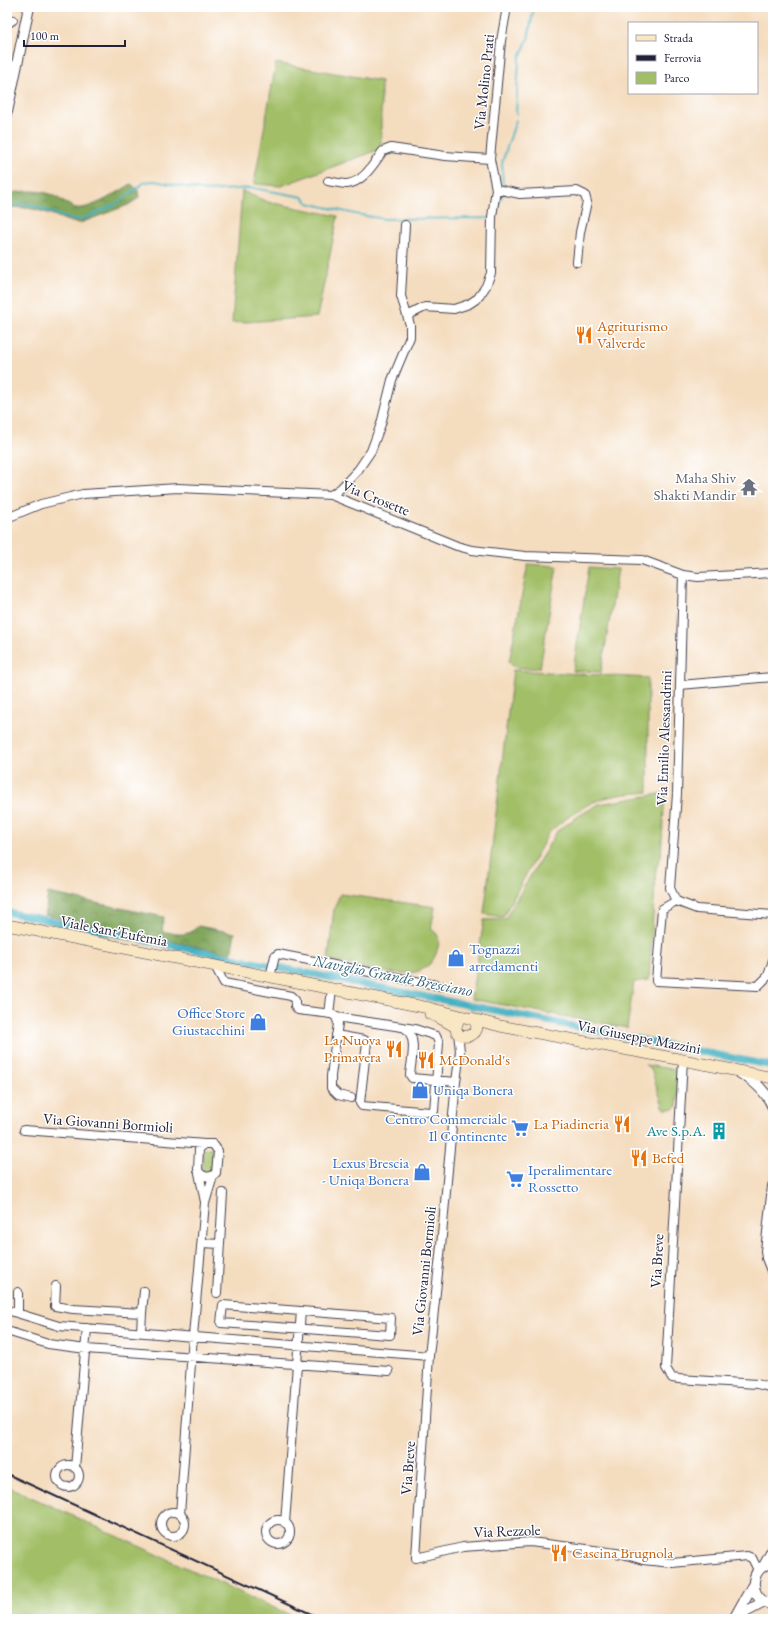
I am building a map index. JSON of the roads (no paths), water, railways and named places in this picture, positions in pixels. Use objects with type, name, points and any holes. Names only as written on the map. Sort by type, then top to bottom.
[{"type":"main road","name":"Viale Sant'Eufemia","points":[[7,925],[216,966],[271,973],[332,989],[429,1008],[468,1018]]},
{"type":"main road","name":"Viale Sant'Eufemia","points":[[380,999],[438,1016],[466,1037],[473,1034]]},
{"type":"main road","name":"Via Giuseppe Mazzini","points":[[468,1018],[500,1026],[773,1078]]},
{"type":"main road","points":[[457,1030],[457,1022],[468,1018],[477,1026],[473,1034]]},
{"type":"main road","name":"Via Giuseppe Mazzini","points":[[473,1034],[500,1026]]},
{"type":"street","points":[[7,112],[29,7]]},
{"type":"street","name":"Via Molino Prati","points":[[407,316],[425,307],[454,308],[469,304],[478,298],[486,286],[491,273],[492,218],[496,189],[490,159],[501,41],[507,7]]},
{"type":"street","points":[[328,181],[346,184],[357,182],[367,172],[382,150],[386,148],[445,156],[490,159]]},
{"type":"street","points":[[496,189],[520,194],[577,191],[585,194],[587,202],[580,232],[577,262]]},
{"type":"street","points":[[331,495],[341,488],[358,470],[371,451],[381,424],[392,380],[410,337],[410,324],[401,296],[405,224]]},
{"type":"street","name":"Via Crosette","points":[[7,518],[41,504],[84,494],[178,488],[331,495],[457,546],[472,550],[525,556],[642,560],[683,575],[698,577],[773,573]]},
{"type":"street","name":"Via Emilio Alessandrini","points":[[676,902],[670,888],[677,794],[683,575]]},
{"type":"street","points":[[680,685],[773,677]]},
{"type":"street","points":[[773,916],[697,908],[676,902],[662,909],[656,981],[758,986],[768,976],[773,960]]},
{"type":"street","points":[[271,973],[274,959],[276,955],[280,954],[441,986]]},
{"type":"street","points":[[216,966],[222,981],[291,996],[295,1000],[295,1006],[298,1010],[415,1030],[436,1036],[439,1041],[437,1081],[435,1108],[432,1112],[363,1107],[360,1103],[367,1042],[364,1040],[336,1035]]},
{"type":"street","points":[[332,989],[333,1015],[338,1022],[330,1076],[331,1088],[338,1095],[351,1098]]},
{"type":"street","points":[[406,1029],[411,1034],[412,1038],[411,1077],[413,1079],[456,1082]]},
{"type":"street","points":[[457,1030],[460,1045],[460,1059]]},
{"type":"street","points":[[412,1038],[419,1033],[424,1033]]},
{"type":"street","points":[[460,1059],[465,1046],[473,1034]]},
{"type":"street","name":"Via Giovanni Bormioli","points":[[7,1310],[59,1326],[429,1356],[456,1082],[460,1059]]},
{"type":"street","name":"Via Breve","points":[[683,1060],[666,1368],[672,1378],[678,1380],[757,1384]]},
{"type":"street","points":[[735,1070],[759,1086],[768,1097],[773,1107]]},
{"type":"street","name":"Via Giovanni Bormioli","points":[[24,1130],[191,1143],[202,1147],[213,1144],[217,1148],[217,1170],[213,1176],[205,1203],[193,1336],[180,1514]]},
{"type":"street","name":"Via Giovanni Bormioli","points":[[202,1147],[198,1170],[200,1173],[205,1203]]},
{"type":"street","points":[[200,1173],[203,1176],[213,1176]]},
{"type":"street","points":[[772,1265],[769,1240],[773,1186]]},
{"type":"street","points":[[217,1293],[223,1193]]},
{"type":"street","points":[[202,1243],[220,1244]]},
{"type":"street","points":[[56,1286],[55,1306],[73,1309],[142,1313]]},
{"type":"street","points":[[141,1332],[144,1291]]},
{"type":"street","points":[[18,1292],[18,1314]]},
{"type":"street","name":"Via Giovanni Bormioli","points":[[222,1305],[301,1311],[391,1318],[390,1335],[221,1323],[222,1305]]},
{"type":"street","points":[[285,1523],[301,1311]]},
{"type":"street","points":[[75,1468],[87,1328]]},
{"type":"street","points":[[7,1331],[48,1344],[86,1349],[389,1372]]},
{"type":"street","name":"Via Breve","points":[[416,1558],[429,1356]]},
{"type":"street","points":[[757,1384],[773,1382]]},
{"type":"street","points":[[757,1384],[773,1388]]},
{"type":"street","name":"Via Rezzole","points":[[416,1558],[463,1547],[530,1542],[623,1554],[643,1560],[672,1563],[747,1556],[766,1566]]},
{"type":"street","points":[[734,1619],[753,1585],[755,1574],[766,1566],[773,1549]]},
{"type":"street","points":[[753,1585],[757,1595],[769,1603]]},
{"type":"street","points":[[734,1619],[748,1610],[769,1603]]},
{"type":"waterway","points":[[516,114],[519,59],[528,39],[534,7]]},
{"type":"waterway","points":[[503,188],[502,163],[516,120]]},
{"type":"waterway","points":[[7,205],[29,204],[72,220],[86,218],[116,204],[145,182],[154,181],[206,191],[253,188],[303,197],[308,203],[384,219],[489,218]]},
{"type":"waterway","points":[[497,209],[503,193]]},
{"type":"waterway","name":"Naviglio Grande Bresciano","points":[[7,912],[773,1066]]},
{"type":"railway","points":[[7,1474],[322,1619]]},
{"type":"place","name":"Agriturismo Valverde","points":[[584,335]]},
{"type":"place","name":"Maha Shiv Shakti Mandir","points":[[749,487]]},
{"type":"place","name":"Tognazzi arredamenti","points":[[456,958]]},
{"type":"place","name":"Office Store Giustacchini","points":[[258,1022]]},
{"type":"place","name":"La Nuova Primavera","points":[[394,1049]]},
{"type":"place","name":"McDonald's","points":[[426,1060]]},
{"type":"place","name":"Uniqa Bonera","points":[[420,1090]]},
{"type":"place","name":"La Piadineria","points":[[622,1124]]},
{"type":"place","name":"Centro Commerciale Il Continente","points":[[520,1128]]},
{"type":"place","name":"Ave S.p.A.","points":[[719,1131]]},
{"type":"place","name":"Befed","points":[[639,1158]]},
{"type":"place","name":"Lexus Brescia - Uniqa Bonera","points":[[422,1172]]},
{"type":"place","name":"Iperalimentare Rossetto","points":[[515,1179]]},
{"type":"place","name":"Cascina Brugnola","points":[[559,1553]]}]
